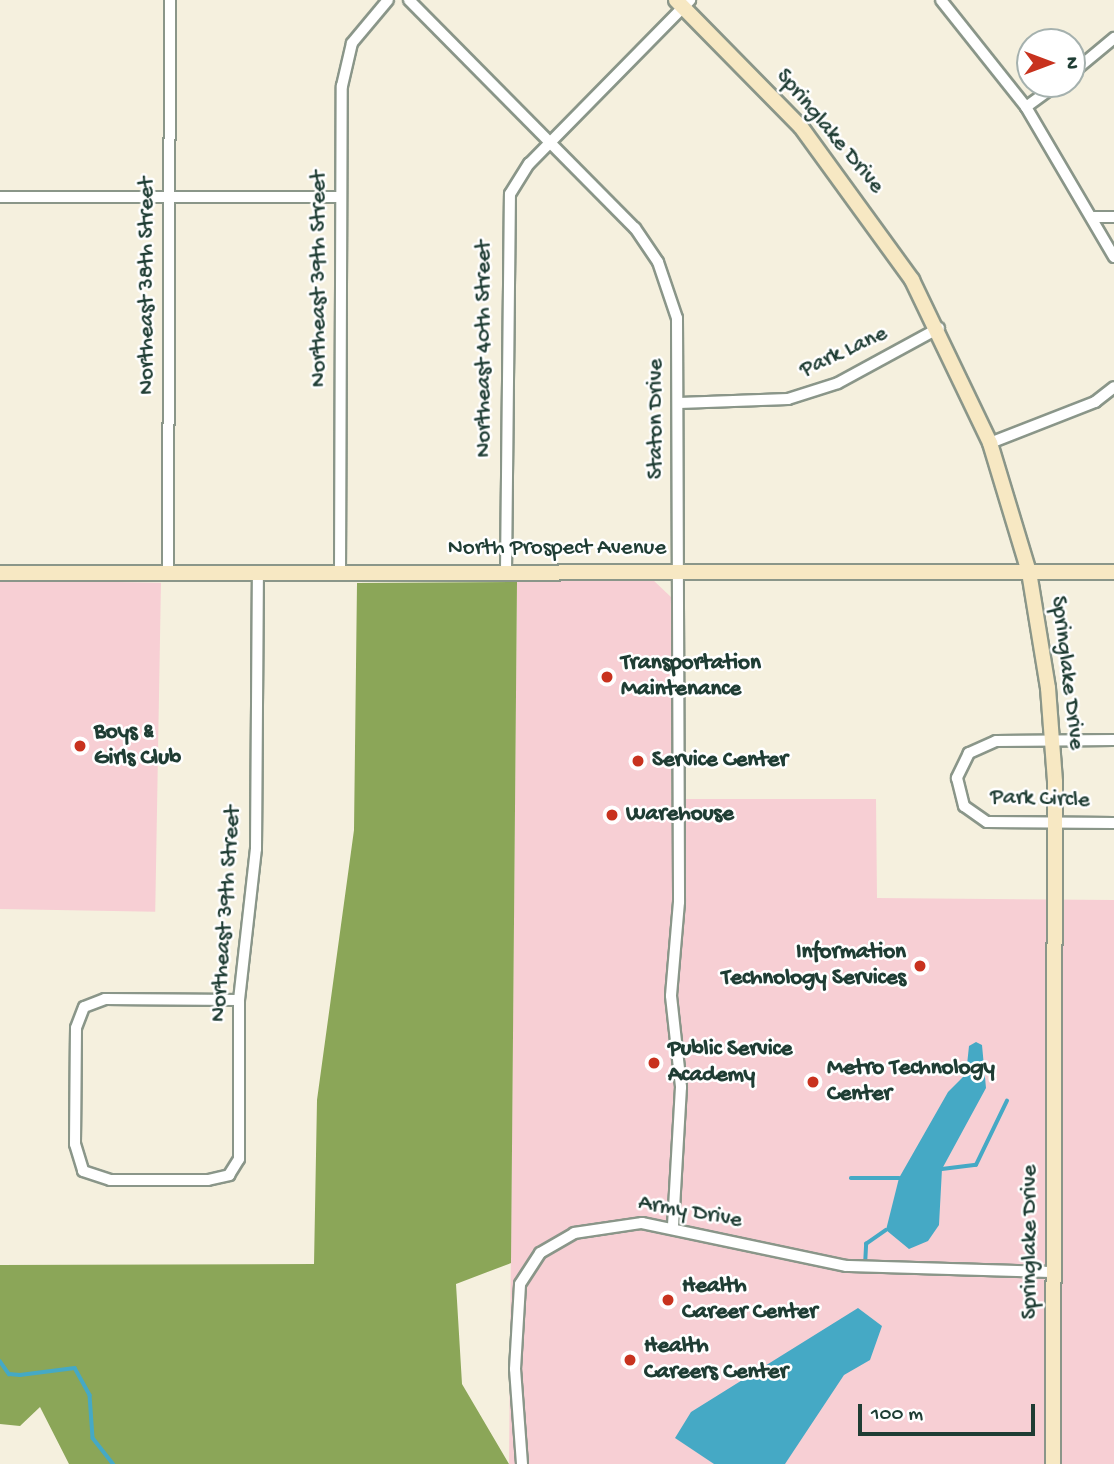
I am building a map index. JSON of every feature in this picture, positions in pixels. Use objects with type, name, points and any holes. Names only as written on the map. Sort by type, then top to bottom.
[{"type":"street","name":"Northeast 38th Street","points":[[168,573],[170,0]]},
{"type":"street","name":"Northeast 39th Street","points":[[340,573],[341,197],[347,59],[358,33],[388,0]]},
{"type":"street","name":"Staton Drive","points":[[409,0],[635,228],[657,262],[677,318],[680,572],[679,902],[672,940],[681,1087],[673,1226]]},
{"type":"street","points":[[941,0],[1026,107],[1094,217],[1114,257]]},
{"type":"street","name":"Northeast 40th Street","points":[[506,572],[506,212],[516,181],[550,141],[683,2]]},
{"type":"street","name":"Springlake Drive","points":[[683,2],[825,156],[939,328],[990,443],[1028,572],[1053,740],[1053,1464]]},
{"type":"street","points":[[1086,62],[1114,38]]},
{"type":"street","points":[[1026,107],[1039,98]]},
{"type":"street","points":[[0,197],[341,197]]},
{"type":"street","points":[[1094,217],[1114,217]]},
{"type":"street","name":"Park Lane","points":[[679,403],[788,399],[860,373],[939,328]]},
{"type":"street","points":[[990,443],[1111,395]]},
{"type":"street","name":"North Prospect Avenue","points":[[0,573],[1114,572]]},
{"type":"street","name":"Northeast 39th Street","points":[[239,1000],[105,999],[84,1007],[76,1028],[75,1143],[83,1171],[97,1179],[208,1180],[233,1172],[240,1150],[239,1000],[256,849],[258,573]]},
{"type":"street","name":"Park Circle","points":[[1114,740],[1053,740],[980,745],[957,778],[964,806],[974,816],[1003,824],[1114,823]]},
{"type":"street","name":"Army Drive","points":[[522,1464],[516,1302],[529,1267],[574,1233],[622,1222],[673,1226],[855,1267],[1054,1272]]},
{"type":"shaded area","name":"Metro Technology Center","points":[[652,579],[672,598],[671,799],[876,799],[877,898],[1114,900],[1114,1464],[509,1464],[517,582]]},
{"type":"shaded area","name":"Boys & Girls Club","points":[[0,580],[161,583],[155,912],[0,909]]},
{"type":"green space","points":[[517,582],[511,1263],[456,1284],[462,1384],[509,1464],[69,1464],[40,1407],[20,1426],[0,1424],[0,1265],[314,1264],[317,1100],[354,830],[357,583]]},
{"type":"water","points":[[976,1042],[982,1045],[986,1088],[942,1169],[939,1225],[928,1241],[909,1249],[886,1230],[899,1178],[948,1092],[966,1074],[969,1046]]},
{"type":"water","points":[[858,1308],[882,1326],[870,1360],[844,1375],[785,1464],[714,1464],[675,1438],[691,1412]]},
{"type":"waterway","points":[[942,1169],[976,1165],[1007,1101]]},
{"type":"waterway","points":[[851,1178],[899,1178]]},
{"type":"waterway","points":[[865,1266],[866,1244],[886,1230]]},
{"type":"waterway","points":[[0,1361],[9,1374],[75,1368],[90,1395],[93,1438],[113,1464]]},
{"type":"place","name":"Transportation Maintenance","points":[[607,677]]},
{"type":"place","name":"Boys & Girls Club","points":[[80,746]]},
{"type":"place","name":"Service Center","points":[[638,761]]},
{"type":"place","name":"Warehouse","points":[[612,815]]},
{"type":"place","name":"Information Technology Services","points":[[920,966]]},
{"type":"place","name":"Public Service Academy","points":[[654,1063]]},
{"type":"place","name":"Metro Technology Center","points":[[813,1082]]},
{"type":"place","name":"Health Career Center","points":[[668,1300]]},
{"type":"place","name":"Health Careers Center","points":[[630,1360]]}]
